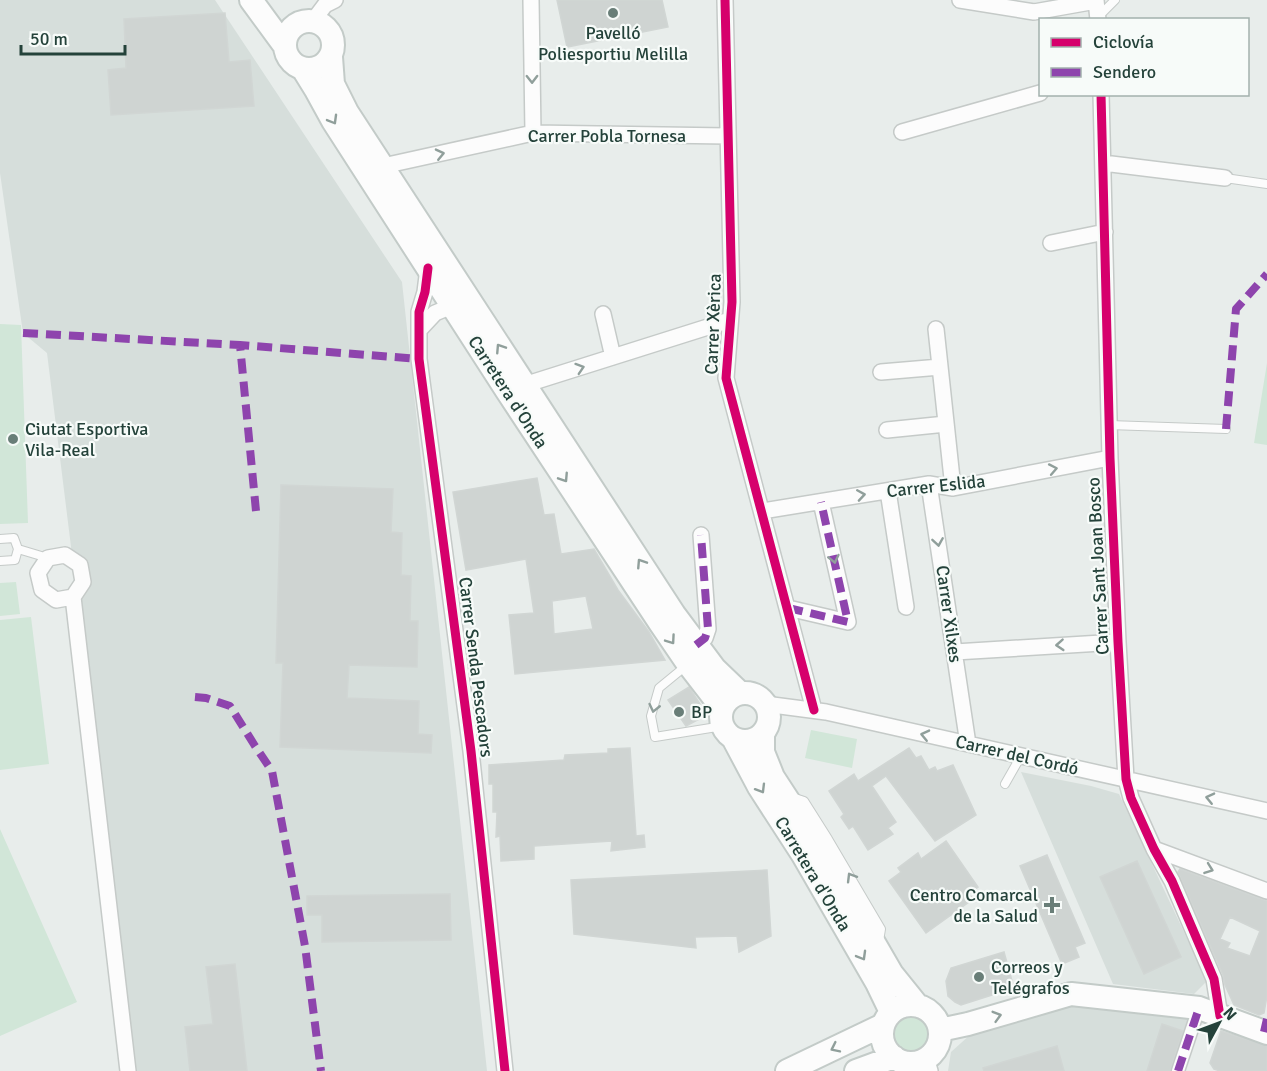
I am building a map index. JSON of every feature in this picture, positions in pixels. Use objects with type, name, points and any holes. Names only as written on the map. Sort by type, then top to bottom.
[{"type":"main road","points":[[251,0],[312,16]]},
{"type":"main road","points":[[269,0],[276,10],[312,16]]},
{"type":"main road","name":"Carretera d'Onda","points":[[740,693],[715,669],[692,655],[660,624],[452,306],[333,121],[303,69],[288,59],[312,16],[331,34],[333,84],[347,112],[524,385],[692,655],[759,787],[803,855],[872,974],[887,1019]]},
{"type":"main road","points":[[303,69],[319,68],[331,57]]},
{"type":"main road","points":[[740,693],[747,693],[754,694],[765,704],[769,718],[768,726],[757,738],[741,741],[726,724],[727,701],[740,693]]},
{"type":"main road","name":"Carretera d'Onda","points":[[763,733],[763,752],[773,777],[818,846],[892,974],[917,1005]]},
{"type":"main road","points":[[940,1030],[1071,994],[1209,1012],[1266,1028]]},
{"type":"main road","points":[[787,1071],[887,1019],[903,1005],[917,1005],[930,1012],[936,1020],[940,1030],[939,1040],[928,1064],[905,1062],[894,1057],[886,1049],[882,1037],[887,1019]]},
{"type":"main road","points":[[856,1071],[894,1057]]},
{"type":"street","points":[[531,0],[533,133]]},
{"type":"street","name":"Carrer Xèrica","points":[[725,0],[732,302],[726,378],[814,710]]},
{"type":"street","points":[[960,0],[1034,12],[1097,9]]},
{"type":"street","points":[[902,132],[1039,94]]},
{"type":"street","name":"Carrer Sant Joan Bosco","points":[[1101,96],[1110,458],[1126,779],[1131,798],[1154,849],[1172,881],[1214,979],[1209,1012]]},
{"type":"street","name":"Carrer Pobla Tornesa","points":[[383,166],[533,133],[727,136]]},
{"type":"street","points":[[1103,163],[1225,178]]},
{"type":"street","points":[[1051,243],[1105,232]]},
{"type":"street","name":"Carrer Senda Pescadors","points":[[428,268],[425,292],[419,312],[419,359],[471,751],[505,1071]]},
{"type":"street","points":[[420,329],[435,313],[452,306]]},
{"type":"street","points":[[603,314],[613,357]]},
{"type":"street","points":[[524,385],[730,320]]},
{"type":"street","points":[[936,329],[953,488]]},
{"type":"street","points":[[882,372],[940,367]]},
{"type":"street","points":[[887,430],[946,424]]},
{"type":"street","name":"Carrer Eslida","points":[[762,511],[929,484],[953,488],[1110,458]]},
{"type":"street","name":"Carrer Xilxes","points":[[929,484],[968,744]]},
{"type":"street","points":[[888,490],[906,607]]},
{"type":"street","points":[[788,608],[848,622],[821,502]]},
{"type":"street","points":[[692,655],[705,638],[708,629],[701,535]]},
{"type":"street","points":[[74,597],[56,600],[42,590],[38,573],[48,558],[65,555],[80,565],[83,582],[74,597],[128,1071]]},
{"type":"street","points":[[955,652],[1118,642]]},
{"type":"street","name":"Carrer del Cordó","points":[[765,704],[814,710],[1267,811]]},
{"type":"street","points":[[1154,849],[1267,891]]},
{"type":"street","points":[[1178,1071],[1209,1012]]},
{"type":"lane","points":[[1097,9],[1114,0]]},
{"type":"lane","points":[[1225,178],[1267,184]]},
{"type":"lane","points":[[1109,425],[1226,429]]},
{"type":"lane","points":[[0,539],[14,538],[18,549],[15,560],[0,561]]},
{"type":"lane","points":[[18,549],[48,558]]},
{"type":"lane","points":[[692,655],[659,688],[651,716],[655,737],[726,724]]},
{"type":"lane","points":[[1005,784],[1022,756]]},
{"type":"shaded area","points":[[0,0],[215,0],[402,282],[487,1071],[136,1071],[47,353],[23,333],[0,173]]},
{"type":"shaded area","points":[[1021,772],[1119,794],[1207,981],[1194,994],[1113,984]]},
{"type":"shaded area","points":[[1073,1003],[1192,1018],[1172,1071],[948,1071],[951,1052],[971,1034]]},
{"type":"green space","name":"Ciutat Esportiva Vila-Real","points":[[0,324],[21,325],[28,523],[0,524]]},
{"type":"green space","points":[[1267,363],[1267,445],[1254,443]]},
{"type":"green space","points":[[16,582],[20,614],[0,616],[0,583]]},
{"type":"green space","points":[[31,617],[49,764],[0,770],[0,620]]},
{"type":"green space","points":[[811,730],[857,739],[852,768],[805,758]]},
{"type":"green space","points":[[0,829],[77,1002],[0,1036]]},
{"type":"green space","points":[[911,1013],[919,1014],[925,1019],[930,1025],[930,1041],[925,1047],[919,1052],[911,1053],[903,1052],[897,1047],[892,1041],[891,1033],[892,1025],[897,1019],[903,1014]]},
{"type":"building","name":"Pavelló Poliesportiu Melilla","points":[[557,0],[662,0],[668,27],[567,47]]},
{"type":"building","points":[[225,13],[229,62],[250,60],[254,106],[111,115],[108,70],[126,68],[124,19]]},
{"type":"building","points":[[537,478],[544,515],[554,514],[561,554],[594,549],[618,590],[649,632],[665,660],[515,674],[509,615],[534,613],[526,559],[466,570],[453,492]],"holes":[[[586,596],[593,629],[554,634],[552,601]]]},
{"type":"building","points":[[281,485],[393,489],[391,532],[402,533],[401,575],[411,576],[410,621],[418,621],[417,667],[349,665],[347,698],[419,701],[418,734],[432,735],[431,753],[280,747],[283,663],[276,663]]},
{"type":"building","points":[[689,687],[707,715],[686,726],[668,700]]},
{"type":"building","points":[[630,748],[636,836],[644,835],[645,847],[611,851],[612,841],[534,846],[534,859],[501,861],[500,836],[496,837],[497,812],[493,812],[493,784],[489,784],[489,765],[564,760],[565,755],[608,753],[608,749]]},
{"type":"building","points":[[909,748],[916,758],[921,756],[929,770],[935,767],[937,771],[953,765],[976,815],[935,841],[886,776],[872,786],[896,822],[888,828],[893,834],[868,850],[853,826],[849,829],[841,817],[844,814],[829,791],[854,774],[858,781]]},
{"type":"building","points":[[946,841],[978,887],[969,894],[973,899],[926,933],[889,881],[901,872],[898,868],[918,853],[921,859]]},
{"type":"building","name":"Centro Comarcal de la Salud","points":[[1047,855],[1085,943],[1075,947],[1079,957],[1062,964],[1020,866]]},
{"type":"building","points":[[1137,861],[1181,957],[1144,974],[1100,877]]},
{"type":"building","points":[[1180,869],[1267,901],[1267,996],[1264,1013],[1259,1015],[1234,1005],[1178,872]],"holes":[[[1230,917],[1260,931],[1250,956],[1227,948],[1230,943],[1220,939]]]},
{"type":"building","points":[[767,870],[771,936],[739,952],[737,936],[695,937],[696,948],[574,934],[571,880]]},
{"type":"building","points":[[450,894],[451,940],[322,942],[322,915],[307,915],[307,896]]},
{"type":"building","name":"Correos y Telégrafos","points":[[1004,952],[1014,988],[961,1005],[948,996],[946,981],[951,968]]},
{"type":"building","points":[[235,964],[247,1071],[190,1071],[185,1027],[213,1024],[206,967]]},
{"type":"building","points":[[1162,1024],[1183,1031],[1170,1071],[1147,1071]]},
{"type":"building","points":[[1221,1031],[1267,1046],[1267,1071],[1214,1069],[1210,1063]]},
{"type":"building","points":[[1057,1046],[1064,1071],[984,1071],[983,1068]]},
{"type":"marked path","points":[[1226,429],[1236,309],[1267,274]]},
{"type":"marked path","points":[[23,333],[240,345]]},
{"type":"marked path","points":[[256,511],[240,345],[419,359]]},
{"type":"marked path","points":[[788,608],[848,622],[821,502]]},
{"type":"marked path","points":[[696,645],[705,638],[708,629],[701,535]]},
{"type":"marked path","points":[[195,697],[230,706],[272,771],[305,946],[321,1071]]},
{"type":"marked path","points":[[1178,1071],[1199,1008]]},
{"type":"marked path","points":[[1264,1032],[1267,1019]]},
{"type":"cycle path","points":[[725,0],[732,302],[726,378],[814,710]]},
{"type":"cycle path","points":[[1101,96],[1110,458],[1126,779],[1131,798],[1154,849],[1172,881],[1214,979],[1220,1016]]},
{"type":"cycle path","points":[[428,268],[425,292],[419,312],[419,359],[471,751],[505,1071]]},
{"type":"place","name":"Pavelló Poliesportiu Melilla","points":[[613,13]]},
{"type":"place","name":"Ciutat Esportiva Vila-Real","points":[[13,439]]},
{"type":"place","name":"BP","points":[[679,712]]},
{"type":"place","name":"Centro Comarcal de la Salud","points":[[1052,905]]},
{"type":"place","name":"Correos y Telégrafos","points":[[979,977]]}]
